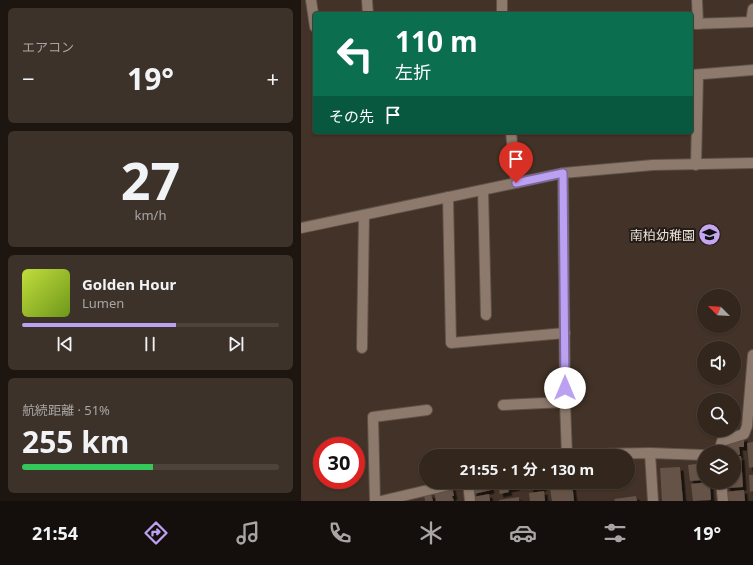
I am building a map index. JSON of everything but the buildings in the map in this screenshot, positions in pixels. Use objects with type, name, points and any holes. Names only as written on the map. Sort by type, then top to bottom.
[{"type":"street","points":[[311,0],[313,14]]},
{"type":"street","points":[[367,0],[368,12]]},
{"type":"street","points":[[502,0],[502,12]]},
{"type":"street","points":[[697,0],[694,24],[751,22],[753,9]]},
{"type":"street","points":[[696,165],[694,75],[753,70]]},
{"type":"street","points":[[511,134],[516,183]]},
{"type":"street","points":[[301,228],[563,173],[645,166],[753,163]]},
{"type":"street","points":[[563,173],[567,449]]},
{"type":"street","points":[[483,190],[486,315]]},
{"type":"street","points":[[448,197],[451,343],[565,333]]},
{"type":"street","points":[[362,348],[364,215]]},
{"type":"street","points":[[721,445],[722,441],[744,434],[747,426],[753,355]]},
{"type":"street","points":[[503,406],[565,402]]},
{"type":"street","points":[[375,501],[373,416],[427,410]]},
{"type":"street","points":[[635,453],[697,456]]},
{"type":"street","points":[[650,453],[653,501]]},
{"type":"street","points":[[381,501],[397,499],[435,489]]},
{"type":"street","points":[[468,489],[470,501]]},
{"type":"street","points":[[722,489],[723,501]]},
{"type":"place","name":"南柏幼稚園","points":[[710,235]]},
{"type":"route","points":[[516,183],[563,173],[565,388]]}]
